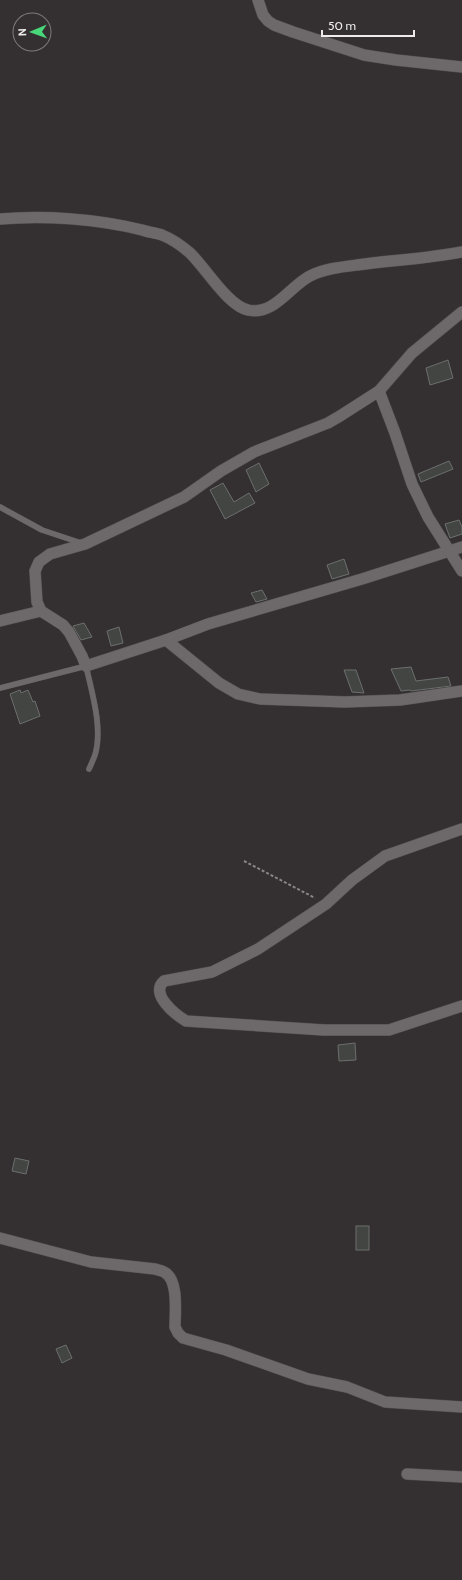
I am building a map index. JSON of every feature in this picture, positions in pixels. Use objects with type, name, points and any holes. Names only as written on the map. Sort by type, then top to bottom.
[{"type":"street","points":[[258,0],[263,14],[268,21],[274,25],[293,32],[364,55],[462,68]]},
{"type":"street","points":[[0,219],[67,219],[119,225],[162,235],[191,254],[218,286],[236,304],[247,310],[256,311],[267,308],[310,276],[328,269],[393,260],[437,257],[462,252]]},
{"type":"street","points":[[462,312],[412,353],[379,392],[328,423],[254,452],[221,471],[184,497],[85,544],[50,554],[39,562],[35,571],[35,577],[38,602],[41,611],[63,625],[69,632],[86,666],[166,640],[208,624],[462,547]]},
{"type":"street","points":[[379,392],[395,432],[412,484],[428,517],[462,571]]},
{"type":"street","points":[[0,621],[41,611]]},
{"type":"street","points":[[166,640],[219,683],[238,694],[254,698],[345,702],[400,700],[462,691]]},
{"type":"street","points":[[462,829],[385,856],[352,880],[326,904],[258,949],[212,972],[164,981],[160,987],[163,1002],[178,1016],[186,1021],[324,1030],[389,1030],[462,1006]]},
{"type":"street","points":[[0,1238],[85,1261],[155,1269],[165,1272],[170,1278],[173,1286],[175,1327],[183,1338],[226,1350],[308,1379],[347,1387],[385,1402],[462,1407]]},
{"type":"street","points":[[407,1474],[462,1477]]},
{"type":"lane","points":[[0,507],[42,530],[85,544]]},
{"type":"lane","points":[[0,688],[86,666],[95,707],[97,740],[95,755],[89,769]]},
{"type":"path","points":[[244,861],[326,904]]},
{"type":"building","points":[[448,360],[453,378],[430,385],[426,368]]},
{"type":"building","points":[[449,461],[453,469],[421,482],[418,474]]},
{"type":"building","points":[[259,463],[269,484],[256,492],[246,470]]},
{"type":"building","points":[[223,483],[234,502],[249,493],[255,503],[225,519],[210,490]]},
{"type":"building","points":[[459,520],[462,527],[462,534],[450,538],[445,524]]},
{"type":"building","points":[[344,559],[349,574],[332,579],[327,565]]},
{"type":"building","points":[[262,590],[267,599],[256,602],[251,593]]},
{"type":"building","points":[[84,623],[92,637],[81,640],[73,626]]},
{"type":"building","points":[[119,627],[123,643],[111,646],[107,631]]},
{"type":"building","points":[[411,667],[416,681],[448,677],[451,686],[401,691],[391,669]]},
{"type":"building","points":[[344,670],[356,670],[364,693],[352,692]]},
{"type":"building","points":[[20,690],[21,693],[28,690],[33,702],[35,701],[40,716],[20,724],[10,694]]},
{"type":"building","points":[[355,1043],[356,1060],[339,1061],[338,1045]]},
{"type":"building","points":[[15,1158],[29,1161],[26,1174],[12,1171]]},
{"type":"building","points":[[356,1226],[369,1226],[369,1250],[356,1250]]},
{"type":"building","points":[[66,1345],[72,1358],[62,1363],[56,1349]]}]
